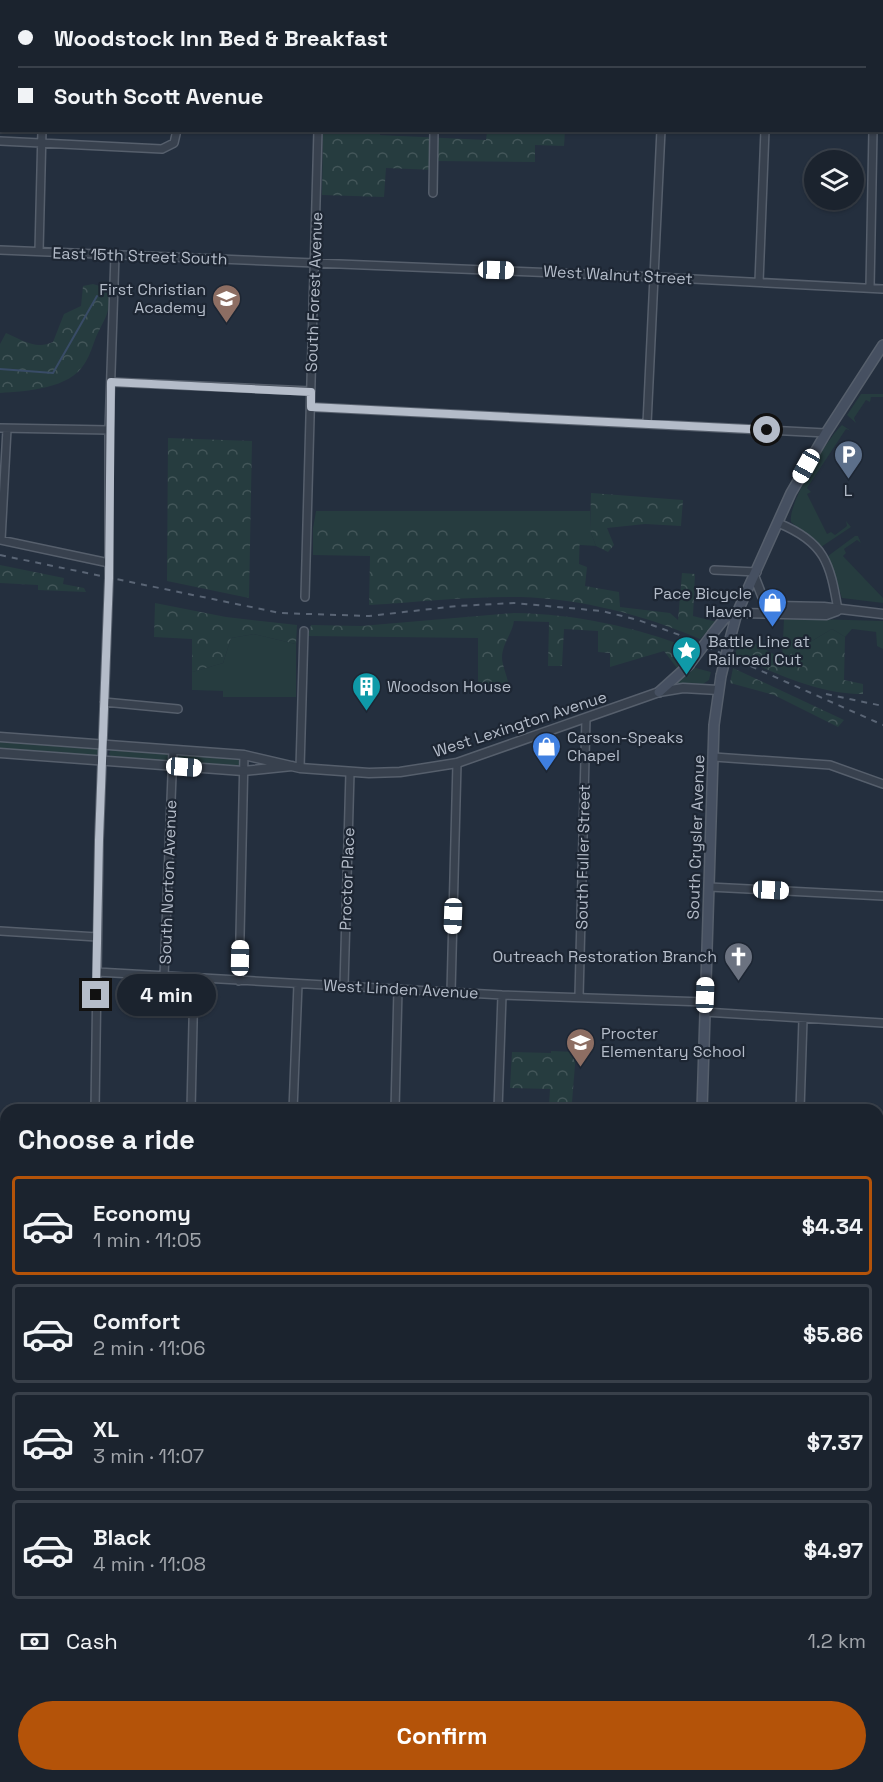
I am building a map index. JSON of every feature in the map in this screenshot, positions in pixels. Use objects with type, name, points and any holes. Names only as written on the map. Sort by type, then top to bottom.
[{"type":"main road","points":[[756,575],[790,493],[883,345]]},
{"type":"main road","name":"South Crysler Avenue","points":[[702,1104],[718,690],[738,613],[756,575]]},
{"type":"main road","points":[[659,692],[689,664],[724,618],[738,613]]},
{"type":"street","points":[[39,251],[42,132]]},
{"type":"street","points":[[0,141],[162,149],[170,146],[177,138],[177,132]]},
{"type":"street","name":"South Forest Avenue","points":[[305,597],[318,132]]},
{"type":"street","points":[[433,192],[434,132]]},
{"type":"street","points":[[647,424],[661,132]]},
{"type":"street","points":[[759,282],[765,132]]},
{"type":"street","points":[[870,288],[873,132]]},
{"type":"street","name":"East 15th Street South","points":[[0,250],[280,261]]},
{"type":"street","points":[[95,1104],[97,937],[109,563],[109,430],[115,255]]},
{"type":"street","name":"West Walnut Street","points":[[280,261],[883,289]]},
{"type":"street","points":[[111,382],[311,392]]},
{"type":"street","points":[[311,407],[826,433]]},
{"type":"street","points":[[109,430],[3,429],[0,540],[109,563]]},
{"type":"street","points":[[778,523],[801,532],[822,552],[833,581],[838,610]]},
{"type":"street","points":[[714,570],[756,575],[762,596],[776,606]]},
{"type":"street","points":[[738,613],[751,608],[776,606],[824,607],[883,614]]},
{"type":"street","points":[[738,613],[826,615],[838,610]]},
{"type":"street","points":[[296,767],[304,631]]},
{"type":"street","name":"West Lexington Avenue","points":[[296,767],[350,772],[400,772],[457,763],[659,692],[683,688],[718,690]]},
{"type":"street","points":[[104,702],[178,709]]},
{"type":"street","name":"South Fuller Street","points":[[579,997],[586,718]]},
{"type":"street","points":[[0,737],[244,756],[296,767]]},
{"type":"street","name":"South Norton Avenue","points":[[164,977],[173,750]]},
{"type":"street","points":[[0,753],[243,771],[296,767]]},
{"type":"street","points":[[239,981],[244,756]]},
{"type":"street","points":[[714,757],[830,765],[881,783]]},
{"type":"street","points":[[451,992],[457,763]]},
{"type":"street","name":"Proctor Place","points":[[344,986],[350,772]]},
{"type":"street","points":[[709,887],[883,896]]},
{"type":"street","points":[[0,932],[97,937]]},
{"type":"street","name":"West Linden Avenue","points":[[97,972],[502,995],[705,1002]]},
{"type":"street","name":"South Norton Avenue","points":[[191,1104],[194,979]]},
{"type":"street","points":[[293,1104],[298,984]]},
{"type":"street","points":[[394,1104],[398,989]]},
{"type":"street","points":[[498,1104],[502,995]]},
{"type":"street","points":[[704,1012],[883,1023]]},
{"type":"street","points":[[800,1104],[803,1018]]},
{"type":"green space","points":[[323,132],[380,132],[380,135],[486,140],[487,132],[565,132],[564,146],[535,145],[535,162],[436,161],[435,170],[386,168],[384,197],[322,195]]},
{"type":"green space","points":[[93,284],[110,289],[109,305],[88,357],[78,372],[47,387],[0,393],[0,344],[6,333],[35,345],[53,342],[64,314],[81,306],[83,286]]},
{"type":"green space","points":[[861,394],[883,394],[883,397],[871,397],[870,402],[866,400],[854,418],[856,423],[847,415]]},
{"type":"green space","points":[[842,425],[851,431],[846,429],[807,488],[811,492],[807,494],[827,534],[831,532],[835,535],[847,526],[846,521],[851,527],[821,547],[791,522],[791,513],[810,472]]},
{"type":"green space","points":[[168,438],[252,441],[249,598],[167,581]]},
{"type":"green space","points":[[591,493],[683,500],[681,526],[645,524],[607,528],[614,545],[608,552],[596,546],[590,530]]},
{"type":"green space","points":[[316,511],[590,511],[590,530],[596,546],[579,545],[579,528],[313,528]]},
{"type":"green space","points":[[313,528],[580,528],[579,564],[587,567],[585,586],[619,592],[620,607],[670,613],[678,620],[682,573],[695,574],[693,616],[717,622],[700,639],[635,616],[590,605],[544,598],[483,597],[369,605],[370,556],[313,555]]},
{"type":"green space","points":[[858,536],[861,543],[857,540],[844,549],[846,553],[843,556],[883,598],[883,603],[842,598],[828,556]]},
{"type":"green space","points":[[0,565],[64,578],[63,584],[84,588],[86,592],[38,590],[38,585],[0,583]]},
{"type":"green space","points":[[155,603],[226,617],[297,625],[296,644],[254,634],[231,638],[223,663],[192,672],[192,639],[154,637]]},
{"type":"green space","points":[[514,613],[560,616],[605,623],[649,634],[693,649],[677,668],[664,651],[610,667],[610,653],[598,652],[598,631],[564,629],[562,666],[548,666],[549,622],[514,621],[502,658],[510,691],[478,691],[478,638],[308,636],[311,625],[361,626]]},
{"type":"green space","points":[[784,618],[883,621],[883,649],[877,646],[876,632],[852,629],[845,637],[832,629],[782,659]]},
{"type":"green space","points":[[832,629],[845,637],[844,680],[863,684],[863,694],[813,686],[735,655],[740,635],[782,659]]},
{"type":"green space","points":[[254,634],[296,644],[296,697],[223,697],[223,691],[192,690],[192,672],[223,663],[231,638]]},
{"type":"green space","points":[[692,667],[711,672],[709,680],[703,684],[677,683]]},
{"type":"green space","points":[[733,668],[844,720],[838,727],[774,695],[730,683]]},
{"type":"green space","points":[[0,740],[97,748],[99,753],[94,756],[0,749]]},
{"type":"green space","points":[[111,749],[167,753],[169,758],[166,761],[112,757],[109,754]]},
{"type":"green space","points":[[183,754],[237,758],[240,763],[237,767],[179,762],[178,756]]},
{"type":"green space","points":[[551,1051],[576,1052],[572,1102],[586,1104],[549,1104],[550,1089],[510,1088],[512,1052],[551,1053]]},
{"type":"waterway","points":[[0,369],[53,373],[97,296]]},
{"type":"railway","points":[[0,555],[280,613],[369,616],[457,606],[514,603],[602,611],[638,620],[685,637],[883,725]]},
{"type":"railway","points":[[826,694],[883,706]]},
{"type":"place","name":"First Christian Academy","points":[[227,324]]},
{"type":"place","name":"L","points":[[848,480]]},
{"type":"place","name":"Pace Bicycle Haven","points":[[773,628]]},
{"type":"place","name":"Battle Line at Railroad Cut","points":[[687,676]]},
{"type":"place","name":"Woodson House","points":[[366,712]]},
{"type":"place","name":"Carson-Speaks Chapel","points":[[546,772]]},
{"type":"place","name":"Outreach Restoration Branch","points":[[738,982]]},
{"type":"place","name":"Procter Elementary School","points":[[580,1068]]},
{"type":"route","points":[[96,995],[99,840],[109,578],[111,382],[311,392],[311,407],[767,430]]}]
